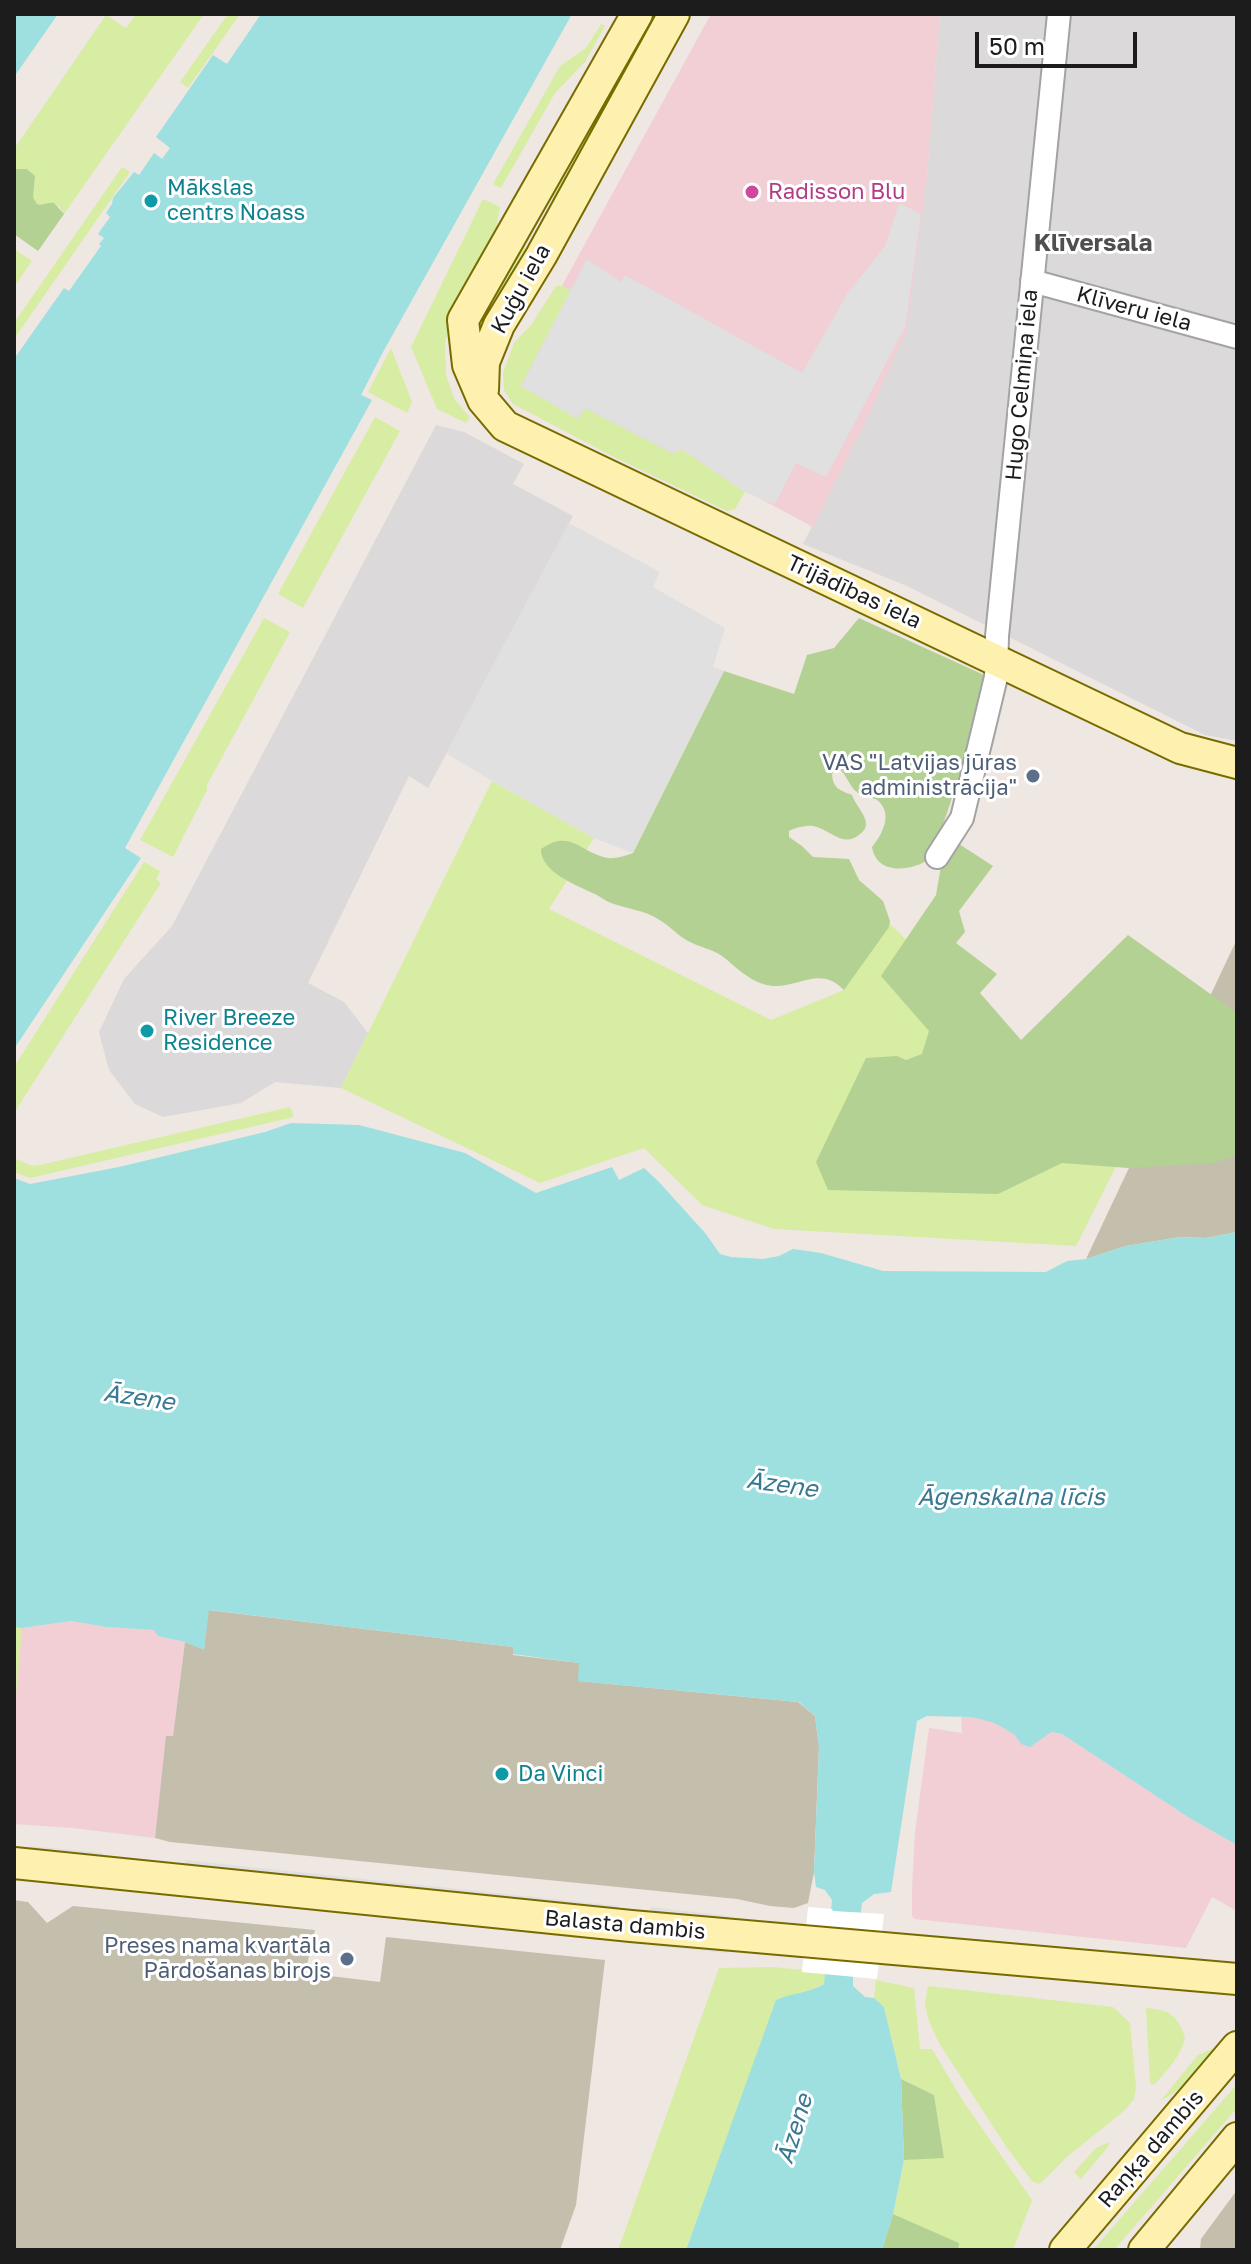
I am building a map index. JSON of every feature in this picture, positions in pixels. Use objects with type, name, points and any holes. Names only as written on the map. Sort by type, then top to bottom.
[{"type":"main road","name":"Kuģu iela","points":[[483,400],[468,365],[463,320],[637,14]]},
{"type":"main road","name":"Kuģu iela","points":[[483,400],[484,362],[499,325],[541,256],[674,14]]},
{"type":"main road","points":[[534,194],[534,219],[543,225],[563,213]]},
{"type":"main road","name":"Trijādības iela","points":[[483,400],[505,426],[1180,748],[1237,763]]},
{"type":"main road","name":"Balasta dambis","points":[[14,1863],[880,1949],[1237,1979]]},
{"type":"main road","name":"Raņķa dambis","points":[[1065,2250],[1237,2047]]},
{"type":"main road","points":[[1144,2250],[1237,2138]]},
{"type":"street","name":"Hugo Celmiņa iela","points":[[937,857],[962,818],[996,677],[995,660],[1059,14]]},
{"type":"street","name":"Klīveru iela","points":[[1032,281],[1237,337]]},
{"type":"shaded area","points":[[711,14],[940,14],[927,176],[907,329],[813,527],[735,485],[724,506],[507,386]]},
{"type":"shaded area","points":[[940,14],[1237,14],[1237,741],[1205,735],[907,586],[803,544],[867,418],[927,176]]},
{"type":"shaded area","points":[[899,203],[921,214],[905,327],[826,477],[796,463],[775,504],[745,492],[681,449],[674,454],[585,408],[578,419],[521,386],[587,259],[621,282],[625,275],[802,373],[847,294],[885,246]]},
{"type":"shaded area","points":[[436,425],[464,432],[524,464],[513,484],[573,516],[428,788],[409,776],[308,983],[344,1002],[368,1033],[341,1088],[275,1082],[241,1103],[163,1117],[135,1104],[109,1070],[99,1032],[124,979],[172,926]]},
{"type":"shaded area","points":[[569,523],[660,572],[653,587],[725,628],[713,667],[724,671],[633,853],[594,838],[446,753]]},
{"type":"shaded area","points":[[1237,939],[1237,1232],[1126,1246],[1086,1259]]},
{"type":"shaded area","name":"Da Vinci","points":[[208,1610],[513,1647],[513,1655],[580,1663],[579,1681],[798,1702],[815,1716],[819,1747],[814,1872],[808,1903],[794,1908],[770,1906],[737,1899],[170,1842],[155,1838],[166,1736],[173,1736],[185,1642],[204,1649]]},
{"type":"shaded area","points":[[71,1621],[155,1630],[158,1636],[185,1642],[173,1736],[167,1736],[155,1838],[14,1824],[14,1627]]},
{"type":"shaded area","points":[[961,1717],[995,1722],[1015,1735],[1062,1734],[1191,1819],[1237,1845],[1237,1911],[1212,1897],[1186,1948],[915,1919],[912,1916],[912,1889],[915,1832],[929,1728],[962,1733]]},
{"type":"shaded area","points":[[30,1846],[103,1853],[102,1860],[30,1852]]},
{"type":"shaded area","points":[[185,1860],[618,1906],[617,1912],[185,1866]]},
{"type":"shaded area","points":[[61,1878],[264,1898],[263,1904],[60,1884]]},
{"type":"shaded area","points":[[14,1900],[28,1902],[47,1923],[73,1906],[315,1930],[305,1973],[380,1982],[386,1937],[605,1960],[576,2205],[560,2250],[14,2250]]},
{"type":"shaded area","points":[[307,1904],[600,1933],[599,1940],[307,1910]]},
{"type":"shaded area","points":[[651,1907],[729,1916],[729,1922],[650,1913]]},
{"type":"shaded area","points":[[656,1939],[729,1946],[728,1953],[655,1946]]},
{"type":"shaded area","points":[[1237,2190],[1237,2250],[1200,2250],[1201,2239]]},
{"type":"green space","points":[[136,14],[204,14],[64,214],[59,206],[37,204],[33,197],[35,176],[27,169],[14,169],[14,149],[106,15],[126,28]]},
{"type":"green space","points":[[228,14],[240,14],[188,88],[180,82]]},
{"type":"green space","points":[[601,24],[605,26],[585,62],[555,93],[501,188],[493,184],[560,66],[586,48]]},
{"type":"green space","points":[[636,40],[644,44],[557,200],[553,199],[551,196]]},
{"type":"green space","points":[[122,167],[130,172],[14,339],[14,323]]},
{"type":"green space","points":[[14,169],[27,169],[35,176],[33,197],[37,204],[54,203],[64,214],[38,251],[14,234]]},
{"type":"green space","points":[[483,199],[500,207],[494,240],[451,320],[445,343],[446,375],[455,400],[470,417],[466,423],[437,409],[411,347]]},
{"type":"green space","points":[[524,239],[526,257],[484,329],[477,325]]},
{"type":"green space","points":[[14,249],[32,261],[14,287]]},
{"type":"green space","points":[[556,286],[571,291],[521,385],[578,418],[585,408],[673,454],[681,449],[745,492],[735,509],[727,511],[513,404],[504,390],[503,373],[514,343],[531,325]]},
{"type":"green space","points":[[391,348],[412,402],[407,413],[368,392]]},
{"type":"green space","points":[[375,417],[400,431],[303,608],[278,594]]},
{"type":"green space","points":[[264,618],[290,632],[207,785],[173,857],[140,840]]},
{"type":"green space","points":[[859,618],[984,675],[961,768],[930,859],[905,868],[880,863],[872,847],[885,824],[885,811],[877,800],[855,790],[838,768],[832,774],[835,785],[852,795],[865,820],[864,831],[848,840],[813,826],[789,831],[789,837],[813,857],[849,859],[859,880],[883,901],[890,921],[889,927],[844,990],[834,982],[815,978],[774,986],[757,982],[722,956],[688,941],[662,921],[609,902],[561,877],[547,865],[541,849],[560,841],[568,841],[608,858],[633,853],[724,671],[794,694],[807,655],[834,648]]},
{"type":"green space","points":[[492,781],[594,838],[549,909],[771,1020],[844,990],[886,920],[1121,1156],[1076,1246],[774,1229],[702,1205],[644,1148],[540,1183],[341,1088]]},
{"type":"green space","points":[[959,844],[993,866],[959,911],[965,932],[956,943],[997,974],[980,993],[1021,1040],[1128,935],[1237,1013],[1237,1155],[1214,1163],[1128,1168],[1062,1163],[998,1194],[828,1190],[816,1162],[866,1058],[897,1056],[906,1060],[922,1054],[929,1031],[881,976],[936,895],[941,866]]},
{"type":"green space","points":[[144,862],[160,871],[156,880],[161,883],[14,1113],[14,1067]]},
{"type":"green space","points":[[290,1107],[294,1117],[30,1178],[14,1172],[14,1158],[32,1166],[40,1165]]},
{"type":"green space","points":[[14,1627],[22,1628],[14,1720]]},
{"type":"green space","points":[[773,1967],[826,1972],[825,1983],[778,1999],[686,2250],[618,2250],[719,1968]]},
{"type":"green space","points":[[876,1980],[914,1988],[920,2049],[932,2049],[963,2101],[1032,2200],[1013,2250],[958,2250],[958,2243],[893,2214],[904,2160],[944,2157],[934,2095],[901,2079],[884,2007],[874,1998]]},
{"type":"green space","points":[[928,1986],[1113,2007],[1130,2023],[1136,2087],[1134,2099],[1042,2182],[1032,2181],[939,2043],[928,2019],[925,2003]]},
{"type":"green space","points":[[1146,2008],[1171,2015],[1179,2023],[1185,2037],[1177,2057],[1154,2085],[1150,2083]]},
{"type":"green space","points":[[1217,2047],[1185,2084],[1161,2100],[1198,2055]]},
{"type":"green space","points":[[901,2079],[934,2095],[944,2158],[904,2160]]},
{"type":"green space","points":[[1237,2084],[1237,2108],[1114,2250],[1093,2250]]},
{"type":"green space","points":[[1109,2142],[1081,2179],[1074,2172],[1096,2148]]},
{"type":"green space","points":[[893,2214],[959,2243],[958,2250],[882,2250]]},
{"type":"water","points":[[14,14],[58,14],[14,77]]},
{"type":"water","points":[[261,14],[572,14],[383,352],[361,395],[372,400],[125,848],[141,858],[14,1049],[14,359],[64,288],[69,291],[101,246],[99,244],[104,238],[98,234],[110,217],[106,213],[113,198],[134,172],[139,175],[154,153],[162,159],[170,148],[156,137],[213,55],[227,64]]},
{"type":"water","name":"Āgenskalna līcis","points":[[291,1123],[359,1125],[465,1153],[536,1193],[612,1167],[619,1180],[644,1168],[706,1234],[720,1254],[731,1257],[763,1259],[793,1249],[821,1253],[883,1271],[1046,1272],[1067,1261],[1086,1259],[1126,1246],[1237,1232],[1237,1845],[1191,1819],[1062,1734],[1051,1732],[1030,1747],[1021,1744],[1015,1735],[995,1723],[972,1717],[927,1716],[917,1721],[891,1892],[874,1894],[862,1903],[853,1976],[853,1986],[884,2007],[901,2079],[904,2160],[882,2250],[686,2250],[776,2000],[824,1984],[832,1900],[825,1890],[816,1887],[814,1872],[819,1747],[815,1716],[799,1702],[578,1681],[579,1663],[513,1654],[513,1647],[209,1610],[204,1650],[158,1636],[154,1630],[71,1621],[14,1627],[14,1178],[30,1184],[119,1167]]},
{"type":"pier","points":[[808,1907],[884,1914],[877,1979],[802,1972]]},
{"type":"place","name":"Radisson Blu","points":[[752,192]]},
{"type":"place","name":"Mākslas centrs Noass","points":[[151,201]]},
{"type":"place","name":"VAS \"Latvijas jūras administrācija\"","points":[[1033,776]]},
{"type":"place","name":"River Breeze Residence","points":[[147,1031]]},
{"type":"place","name":"Da Vinci","points":[[502,1774]]},
{"type":"place","name":"Preses nama kvartāla Pārdošanas birojs","points":[[347,1959]]},
{"type":"district","name":"Klīversala","points":[[1093,243]]},
{"type":"water label","name":"Āzene","points":[[139,1398]]},
{"type":"water label","name":"Āzene","points":[[782,1485]]},
{"type":"water label","name":"Āzene","points":[[795,2129]]}]
